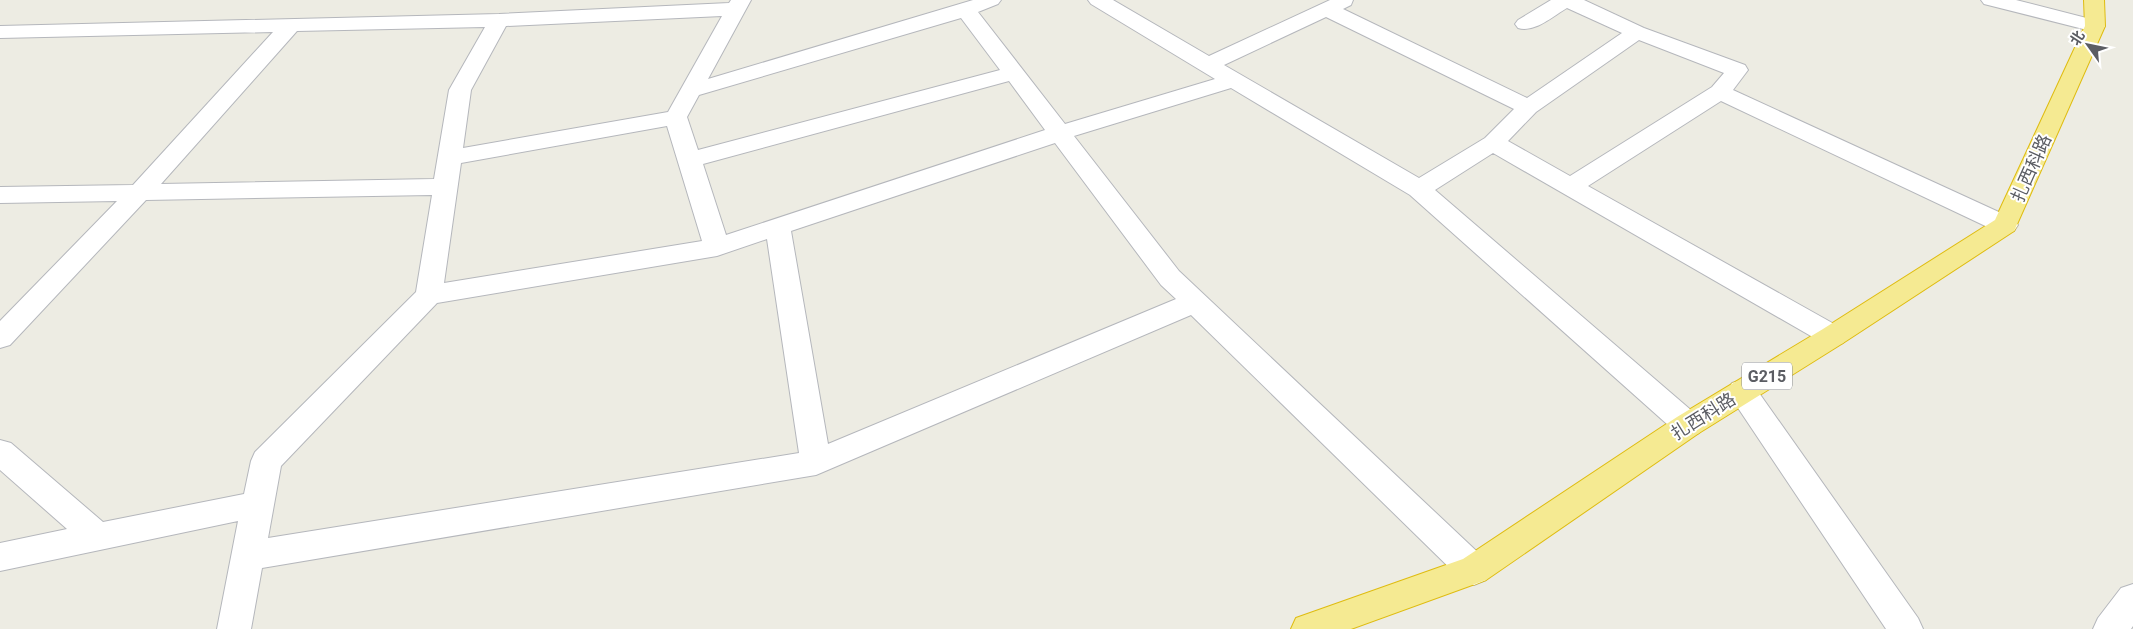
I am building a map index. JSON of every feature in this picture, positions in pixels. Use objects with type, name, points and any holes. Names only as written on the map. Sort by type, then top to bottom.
[{"type":"highway","name":"扎西科路","points":[[1308,629],[1474,570],[1688,424],[1833,336],[2005,225],[2094,13]]},
{"type":"street","points":[[690,91],[966,10],[991,0]]},
{"type":"street","points":[[1098,0],[1419,189],[1688,424]]},
{"type":"street","points":[[1525,24],[1566,0],[1637,32],[1737,70],[1720,92],[1570,187]]},
{"type":"street","points":[[1990,0],[2094,13]]},
{"type":"street","points":[[1207,65],[1336,4],[1528,107]]},
{"type":"street","points":[[0,32],[498,20],[738,5]]},
{"type":"street","points":[[717,247],[676,117],[738,5]]},
{"type":"street","points":[[966,10],[1170,278],[1474,570]]},
{"type":"street","points":[[234,629],[266,461],[429,295],[460,90],[498,20]]},
{"type":"street","points":[[0,338],[140,192],[291,25]]},
{"type":"street","points":[[1419,189],[1492,143],[1528,107],[1637,32]]},
{"type":"street","points":[[690,160],[1013,73]]},
{"type":"street","points":[[429,295],[717,247],[1060,133],[1234,80]]},
{"type":"street","points":[[1720,92],[2005,225]]},
{"type":"street","points":[[450,158],[676,117]]},
{"type":"street","points":[[1492,143],[1833,336]]},
{"type":"street","points":[[0,195],[446,187]]},
{"type":"street","points":[[778,227],[816,463]]},
{"type":"street","points":[[248,556],[816,463],[1195,302]]},
{"type":"street","points":[[1742,392],[1906,629]]},
{"type":"street","points":[[0,452],[98,537]]},
{"type":"street","points":[[0,557],[258,504]]},
{"type":"street","points":[[2110,629],[2133,599]]}]
